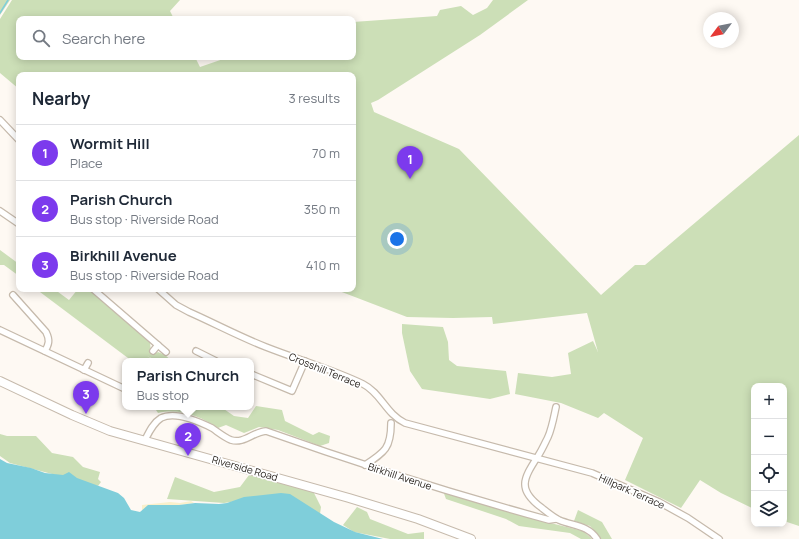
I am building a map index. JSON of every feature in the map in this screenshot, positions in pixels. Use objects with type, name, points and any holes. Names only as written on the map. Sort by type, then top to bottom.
[{"type":"main road","name":"Riverside Road","points":[[0,381],[110,431],[377,506],[418,519],[471,539]]},
{"type":"street","points":[[0,120],[16,137]]},
{"type":"street","points":[[0,211],[16,222]]},
{"type":"street","points":[[96,292],[166,352]]},
{"type":"street","name":"Crosshill Terrace","points":[[161,292],[176,305],[189,312],[265,347],[335,372],[365,385],[374,392],[396,419],[405,424],[537,458]]},
{"type":"street","points":[[13,295],[46,332],[49,338],[49,344],[45,351]]},
{"type":"street","points":[[0,330],[122,388]]},
{"type":"street","points":[[153,351],[158,345]]},
{"type":"street","points":[[196,351],[210,358]]},
{"type":"street","points":[[254,375],[292,391],[305,361]]},
{"type":"street","points":[[84,370],[88,363]]},
{"type":"street","points":[[556,407],[550,434],[527,473],[525,487],[534,503],[556,519],[590,530],[597,539]]},
{"type":"street","name":"Birkhill Avenue","points":[[145,440],[155,423],[162,418],[170,416],[189,418],[203,423],[230,440],[245,440],[260,431],[266,431],[365,465],[490,504],[550,520],[556,519]]},
{"type":"street","points":[[365,465],[383,452],[388,445],[391,437],[391,423]]},
{"type":"street","name":"Hillpark Terrace","points":[[537,458],[592,473],[627,487],[688,518],[719,539]]},
{"type":"green space","points":[[0,0],[10,0],[0,15]]},
{"type":"green space","points":[[12,0],[180,0],[170,11],[172,16],[16,16],[16,60],[196,60],[200,67],[220,60],[356,60],[356,22],[437,16],[440,10],[461,6],[473,15],[487,8],[493,0],[528,0],[480,35],[371,103],[374,112],[459,149],[601,295],[635,265],[645,265],[799,135],[799,526],[787,522],[787,383],[751,383],[751,508],[721,493],[700,480],[681,508],[625,480],[643,438],[604,413],[598,418],[561,403],[515,394],[518,373],[552,377],[571,374],[568,353],[593,341],[598,352],[587,313],[493,324],[492,317],[407,317],[342,292],[356,292],[356,72],[16,72],[16,86],[0,73],[0,19]]},
{"type":"green space","points":[[0,250],[16,262],[16,274],[4,265],[0,265]]},
{"type":"green space","points":[[40,292],[58,292],[69,300],[76,292],[93,292],[150,342],[151,353],[154,354],[158,352],[168,358],[151,358],[147,356],[151,358],[128,358]]},
{"type":"green space","points":[[402,324],[443,327],[448,342],[449,360],[457,366],[506,371],[510,394],[490,399],[422,389],[410,371],[402,333]]},
{"type":"green space","points":[[256,406],[282,410],[285,421],[313,435],[319,432],[330,436],[329,443],[320,446],[278,430],[259,427],[244,433],[226,425],[218,428],[190,414],[182,412],[158,413],[156,410],[225,410],[234,416],[248,418]]},
{"type":"green space","points":[[0,434],[7,436],[36,436],[52,453],[73,457],[83,467],[100,472],[98,479],[101,482],[98,486],[10,463],[0,456]]},
{"type":"green space","points":[[249,475],[313,491],[321,507],[320,514],[250,499],[224,503],[167,499],[175,477],[214,492],[240,487]]},
{"type":"green space","points":[[443,491],[526,517],[583,531],[592,539],[581,539],[570,533],[519,526],[506,519],[446,499]]},
{"type":"green space","points":[[357,507],[367,512],[370,519],[408,534],[424,532],[424,539],[390,539],[354,532],[343,525]]},
{"type":"green space","points":[[578,510],[602,522],[612,539],[601,539],[590,526],[574,521]]},
{"type":"sand","points":[[191,501],[194,503],[142,510],[142,505]]},
{"type":"water","points":[[0,459],[7,463],[31,468],[45,473],[63,475],[69,472],[77,478],[118,493],[124,498],[131,510],[140,512],[148,505],[179,505],[195,503],[219,504],[244,497],[281,493],[290,494],[334,522],[355,532],[383,539],[0,539]]},
{"type":"waterway","points":[[0,13],[8,0]]},
{"type":"place","name":"Wormit Hill","points":[[410,179]]},
{"type":"place","name":"Birkhill Avenue","points":[[86,414]]},
{"type":"place","name":"Parish Church","points":[[188,456]]}]
